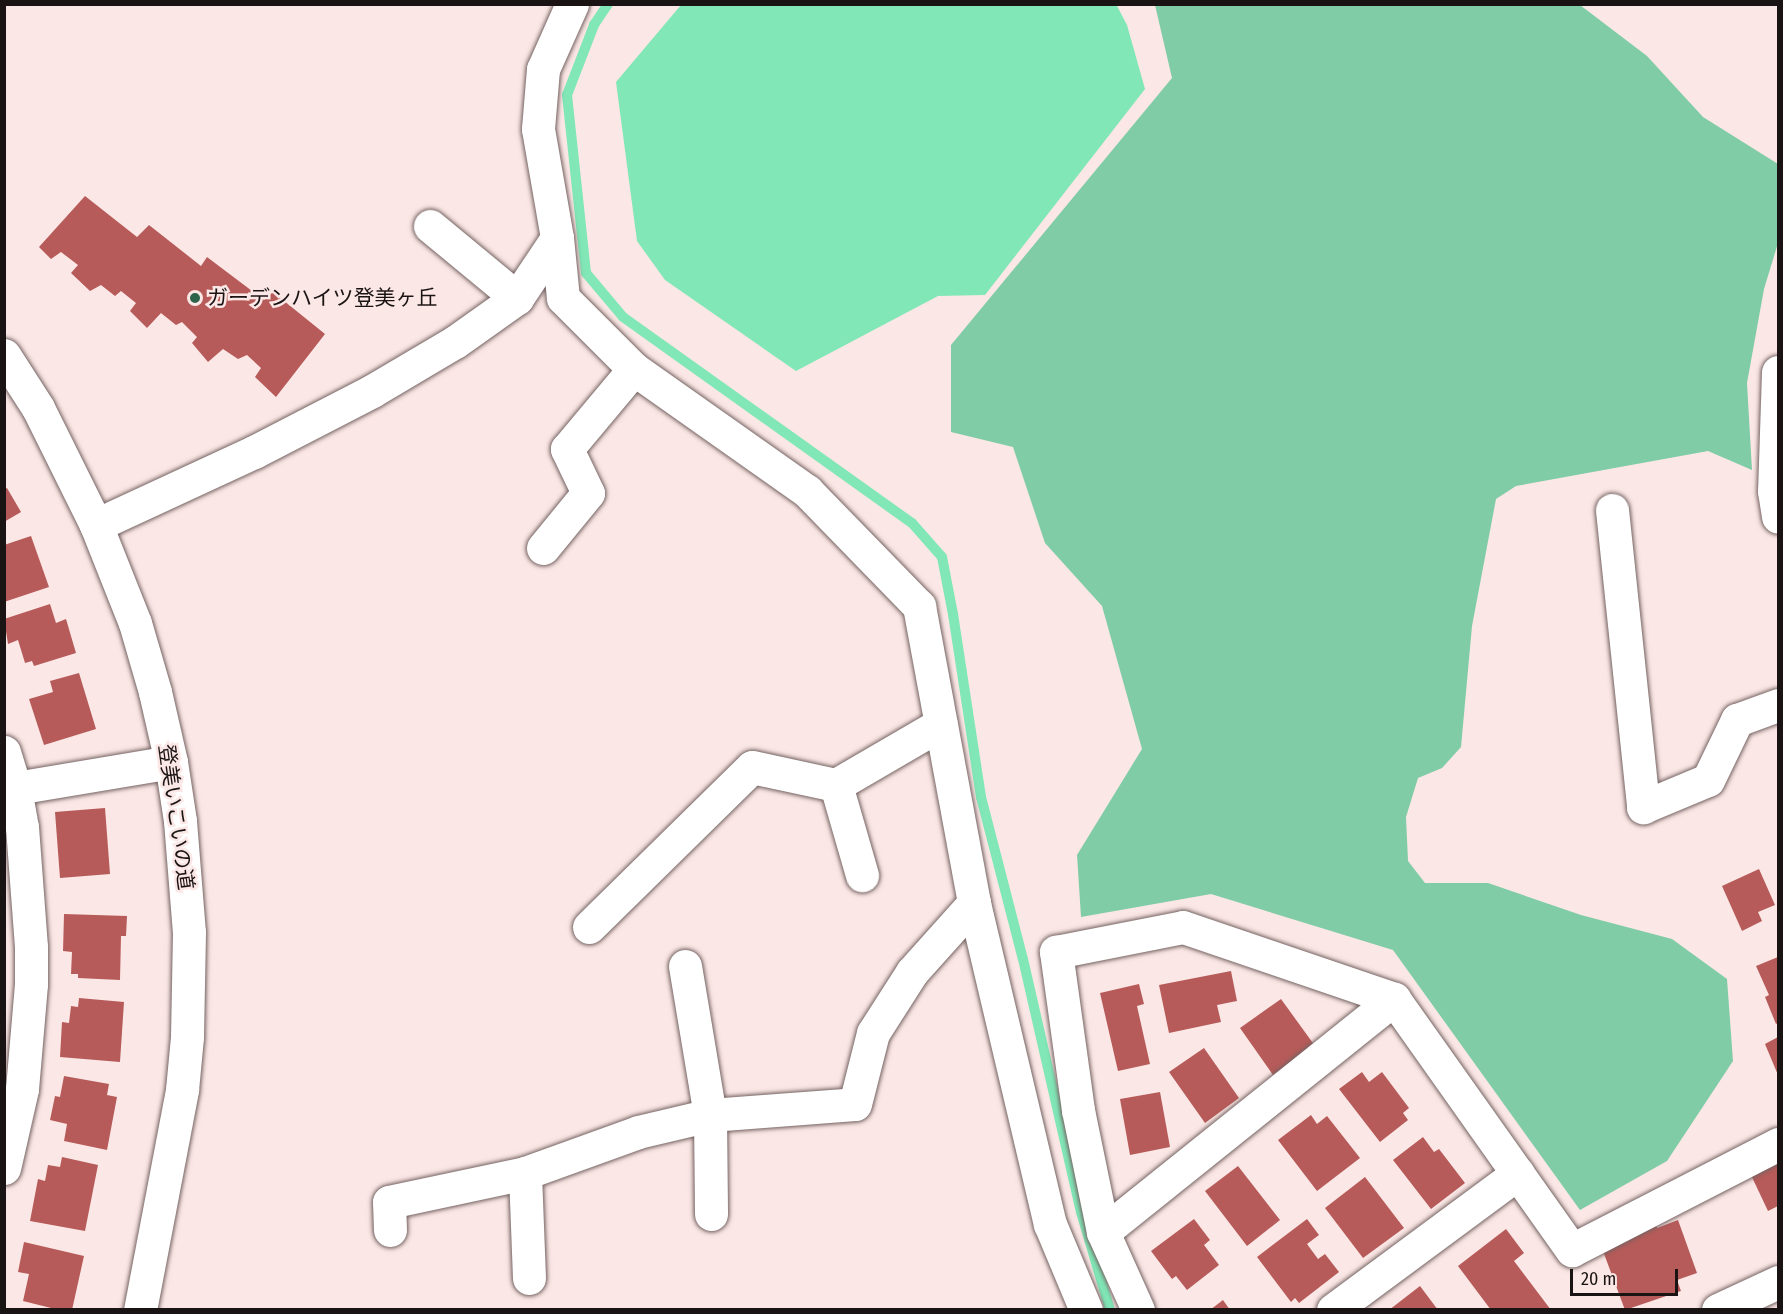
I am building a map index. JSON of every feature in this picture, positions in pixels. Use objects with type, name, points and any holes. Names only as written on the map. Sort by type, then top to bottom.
[{"type":"street","points":[[572,4],[543,69],[537,129],[557,238],[563,298],[634,369],[807,492],[919,606],[974,903],[1050,1224],[1086,1310]]},
{"type":"street","points":[[429,226],[517,298]]},
{"type":"street","points":[[96,525],[254,452],[372,392],[455,342],[517,298],[557,238]]},
{"type":"street","name":"登美いこいの道","points":[[4,355],[38,408],[96,525],[135,623],[155,692],[171,762],[180,821],[188,901],[190,983],[187,1036],[182,1090],[140,1310]]},
{"type":"street","points":[[543,548],[588,494],[567,449],[634,369]]},
{"type":"street","points":[[1777,499],[1779,372]]},
{"type":"street","points":[[1612,510],[1643,807],[1708,780],[1737,720],[1779,705]]},
{"type":"street","points":[[588,927],[752,767],[836,785],[941,724]]},
{"type":"street","points":[[4,752],[30,910],[18,987],[22,1089],[4,1168]]},
{"type":"street","points":[[10,789],[171,762]]},
{"type":"street","points":[[836,785],[862,875]]},
{"type":"street","points":[[390,1230],[389,1202],[525,1173],[638,1132],[710,1115],[855,1104],[873,1033],[912,972],[974,903]]},
{"type":"street","points":[[1138,1310],[1103,1232],[1078,1110],[1056,952],[1183,927],[1394,999],[1572,1250],[1779,1144]]},
{"type":"street","points":[[685,966],[710,1115],[711,1215]]},
{"type":"street","points":[[1103,1232],[1394,999]]},
{"type":"street","points":[[525,1173],[529,1278]]},
{"type":"street","points":[[1333,1310],[1518,1173]]},
{"type":"street","points":[[1718,1310],[1779,1282]]},
{"type":"shaded area","points":[[1116,4],[1127,25],[1145,89],[985,295],[938,296],[796,371],[665,280],[637,241],[616,82],[681,5]]},
{"type":"shaded area","points":[[1155,5],[1580,5],[1647,56],[1703,117],[1778,164],[1778,243],[1764,289],[1747,383],[1752,470],[1708,451],[1516,486],[1496,499],[1472,626],[1461,747],[1442,768],[1418,778],[1406,817],[1408,861],[1425,883],[1488,883],[1581,915],[1672,939],[1727,979],[1733,1061],[1667,1161],[1580,1210],[1393,950],[1211,894],[1081,917],[1077,855],[1142,749],[1102,606],[1045,543],[1013,447],[951,432],[951,345],[1172,78]]},
{"type":"building","name":"ガーデンハイツ登美ヶ丘","points":[[85,196],[137,237],[149,225],[201,266],[207,257],[264,300],[273,292],[325,334],[276,397],[255,377],[261,368],[247,355],[238,359],[223,349],[208,362],[192,343],[197,337],[182,322],[176,325],[161,313],[147,328],[130,311],[136,303],[121,291],[115,296],[101,285],[90,291],[71,273],[78,265],[61,252],[51,259],[39,247]]},
{"type":"building","points":[[7,488],[21,512],[4,522],[4,489]]},
{"type":"building","points":[[31,536],[49,587],[4,602],[4,545]]},
{"type":"building","points":[[50,604],[56,623],[66,619],[76,653],[34,666],[32,661],[25,663],[18,640],[8,644],[4,619]]},
{"type":"building","points":[[79,673],[96,729],[44,745],[29,699],[53,692],[50,681]]},
{"type":"building","points":[[105,808],[110,874],[60,878],[55,812]]},
{"type":"building","points":[[1759,869],[1775,905],[1758,912],[1762,921],[1742,931],[1722,886]]},
{"type":"building","points":[[64,914],[127,916],[126,936],[121,936],[120,980],[78,978],[78,974],[71,974],[72,952],[63,951]]},
{"type":"building","points":[[1778,957],[1778,1023],[1776,1024],[1765,997],[1769,995],[1756,966]]},
{"type":"building","points":[[1231,971],[1237,1001],[1217,1005],[1221,1022],[1169,1033],[1159,985]]},
{"type":"building","points":[[1139,984],[1144,1004],[1137,1006],[1150,1064],[1118,1071],[1100,993]]},
{"type":"building","points":[[79,998],[124,1002],[120,1062],[60,1057],[62,1022],[69,1023],[71,1006],[78,1007]]},
{"type":"building","points":[[1281,999],[1315,1046],[1273,1075],[1240,1028]]},
{"type":"building","points":[[1778,1037],[1778,1075],[1765,1044]]},
{"type":"building","points":[[1204,1048],[1239,1098],[1205,1123],[1169,1072]]},
{"type":"building","points":[[1362,1072],[1369,1082],[1382,1072],[1409,1108],[1403,1113],[1408,1120],[1380,1142],[1339,1089]]},
{"type":"building","points":[[64,1076],[109,1084],[107,1095],[117,1097],[107,1150],[64,1141],[67,1124],[50,1120],[55,1096],[60,1097]]},
{"type":"building","points":[[1160,1092],[1170,1147],[1130,1155],[1120,1099]]},
{"type":"building","points":[[1311,1115],[1317,1124],[1327,1116],[1360,1158],[1317,1191],[1278,1140]]},
{"type":"building","points":[[1423,1137],[1434,1152],[1439,1149],[1465,1183],[1431,1209],[1393,1160]]},
{"type":"building","points":[[62,1157],[98,1165],[85,1231],[30,1221],[38,1179],[45,1181],[48,1165],[60,1167]]},
{"type":"building","points":[[1775,1161],[1778,1165],[1778,1206],[1768,1211],[1750,1173]]},
{"type":"building","points":[[1238,1166],[1280,1220],[1247,1246],[1205,1191]]},
{"type":"building","points":[[1365,1177],[1404,1228],[1363,1258],[1325,1208]]},
{"type":"building","points":[[1194,1219],[1210,1240],[1204,1245],[1219,1265],[1187,1290],[1176,1276],[1172,1279],[1151,1251]]},
{"type":"building","points":[[1307,1219],[1319,1235],[1307,1244],[1318,1259],[1325,1254],[1339,1272],[1299,1303],[1295,1298],[1291,1302],[1257,1257]]},
{"type":"building","points":[[1678,1220],[1697,1273],[1677,1280],[1681,1291],[1625,1310],[1600,1243],[1655,1222],[1657,1228]]},
{"type":"building","points":[[1506,1229],[1524,1253],[1514,1261],[1551,1310],[1491,1310],[1458,1266]]},
{"type":"building","points":[[24,1242],[84,1256],[72,1310],[59,1310],[23,1301],[29,1274],[18,1272]]},
{"type":"building","points":[[1420,1286],[1438,1310],[1389,1310]]},
{"type":"building","points":[[1223,1300],[1230,1310],[1210,1310]]},
{"type":"waterway","points":[[608,4],[594,25],[567,95],[586,273],[623,317],[912,523],[942,557],[981,797],[1023,959],[1081,1212],[1110,1310]]},
{"type":"place","name":"ガーデンハイツ登美ヶ丘","points":[[195,298]]}]
